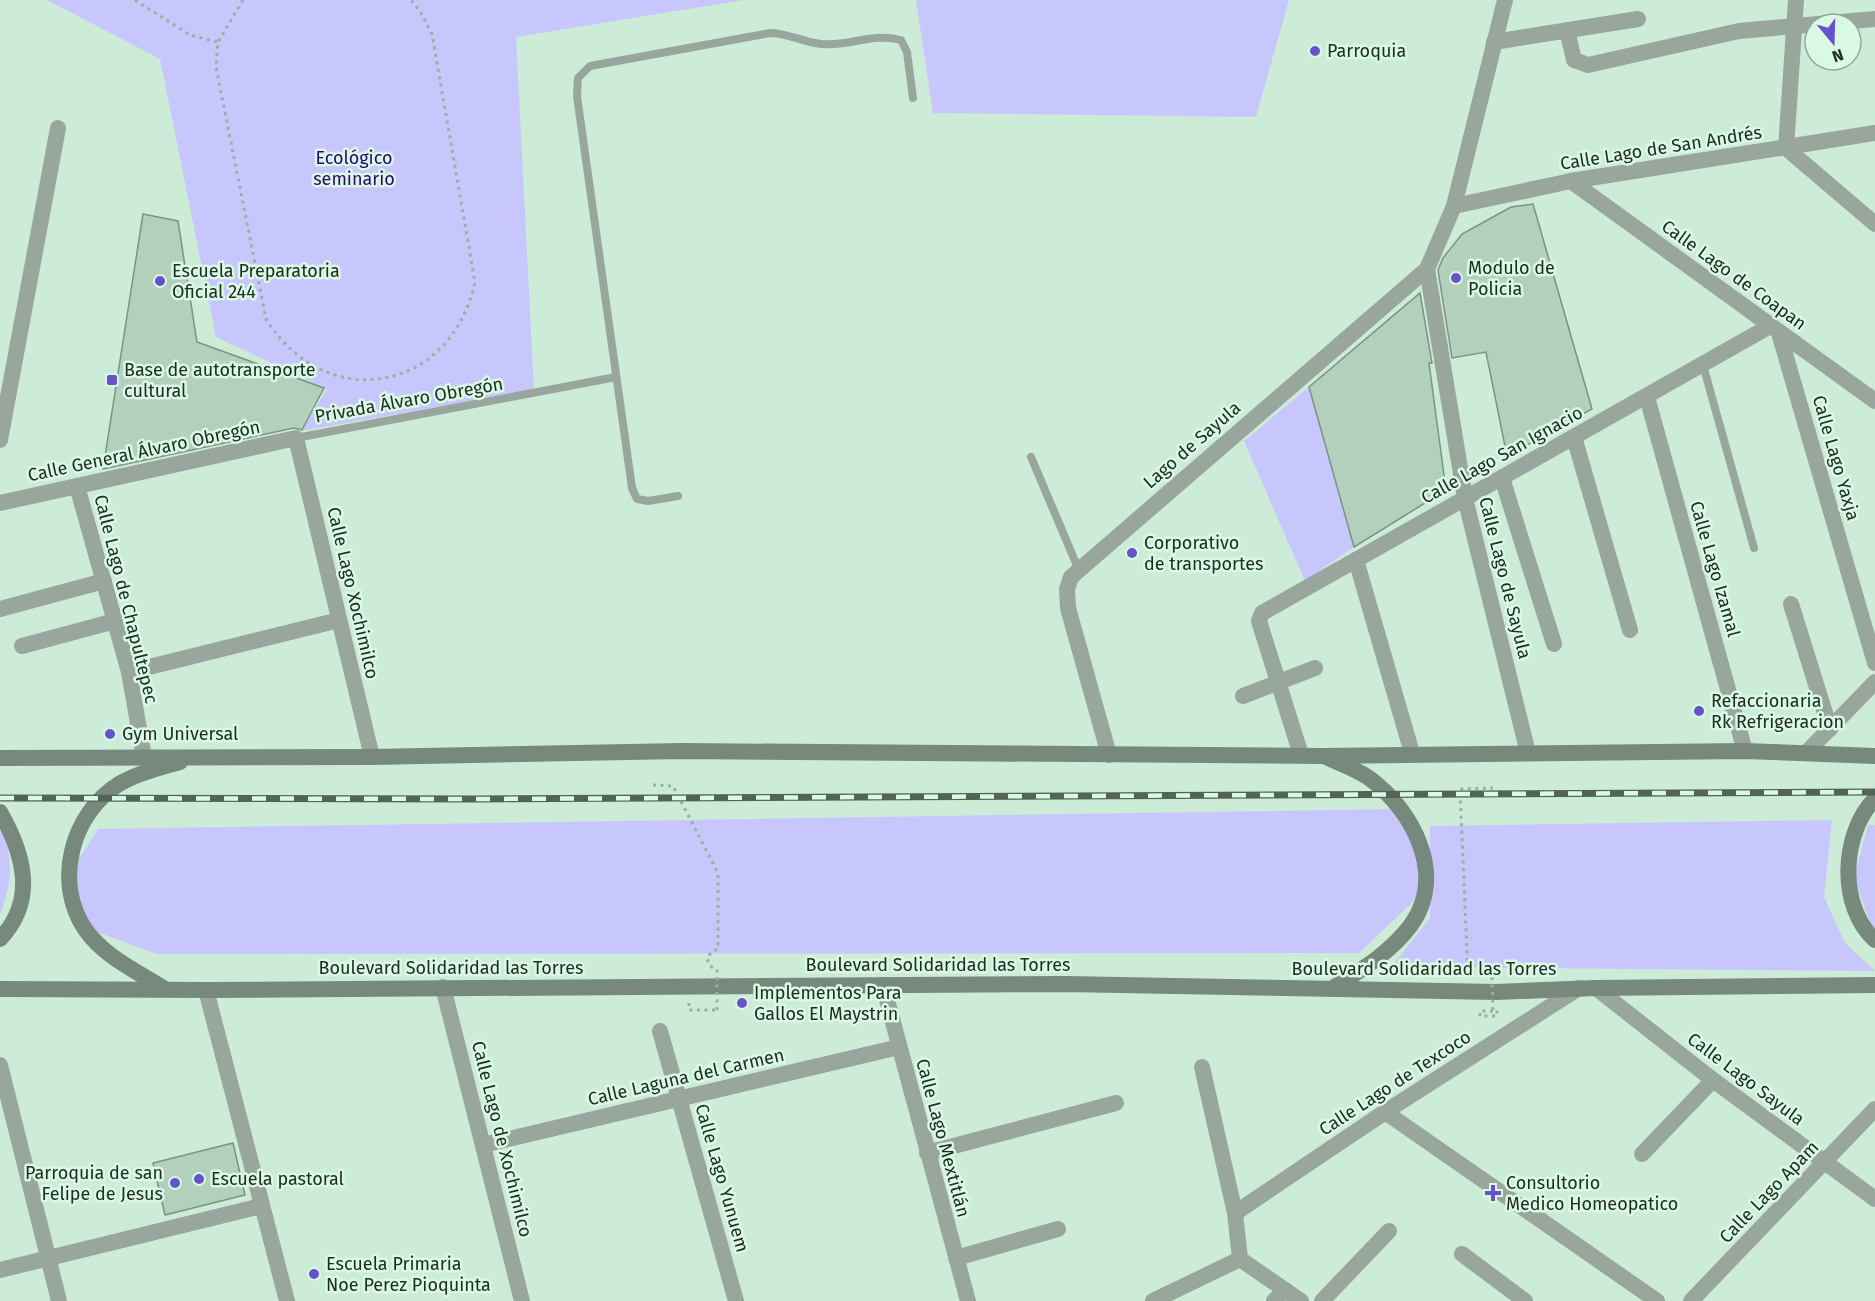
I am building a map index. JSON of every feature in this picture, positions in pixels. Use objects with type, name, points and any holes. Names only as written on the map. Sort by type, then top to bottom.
[{"type":"main road","points":[[0,758],[372,757],[682,751],[1322,756],[1412,753],[1745,751],[1875,756]]},
{"type":"main road","points":[[1322,756],[1367,777],[1391,798],[1417,835],[1425,865],[1424,897],[1410,925],[1377,959],[1333,988]]},
{"type":"main road","points":[[166,990],[114,957],[85,929],[70,888],[70,858],[86,816],[106,794],[131,778],[195,757]]},
{"type":"main road","points":[[1875,799],[1855,831],[1849,867],[1849,880],[1856,908],[1875,940]]},
{"type":"main road","points":[[0,812],[22,858],[24,890],[14,920],[0,939]]},
{"type":"main road","name":"Boulevard Solidaridad las Torres","points":[[0,989],[206,990],[1064,984],[1496,992],[1587,988],[1875,985]]},
{"type":"street","points":[[1454,206],[1505,0]]},
{"type":"street","points":[[1796,0],[1792,25],[1786,148],[1875,224]]},
{"type":"street","points":[[1494,42],[1638,19]]},
{"type":"street","points":[[1567,30],[1574,60],[1588,65],[1714,35],[1792,25],[1875,19]]},
{"type":"street","points":[[0,440],[58,128]]},
{"type":"street","name":"Calle Lago de San Andrés","points":[[1454,206],[1571,181],[1875,133]]},
{"type":"street","name":"Calle Lago de Coapan","points":[[1571,181],[1875,401]]},
{"type":"street","name":"Lago de Sayula","points":[[1109,755],[1068,608],[1068,582],[1078,568],[1427,268],[1454,206]]},
{"type":"street","name":"Calle Lago de Sayula","points":[[1427,268],[1465,498],[1528,753]]},
{"type":"street","name":"Calle Lago San Ignacio","points":[[1278,683],[1259,621],[1262,613],[1703,365],[1774,329]]},
{"type":"street","name":"Calle Lago Yaxja","points":[[1774,329],[1875,663]]},
{"type":"street","name":"Calle Lago Izamal","points":[[1647,397],[1745,751]]},
{"type":"street","points":[[1574,437],[1630,630]]},
{"type":"street","name":"Calle General Álvaro Obregón","points":[[0,503],[296,438]]},
{"type":"street","name":"Calle Lago Xochimilco","points":[[296,438],[372,757]]},
{"type":"street","points":[[1502,478],[1554,644]]},
{"type":"street","name":"Calle Lago de Chapultepec","points":[[77,486],[129,672],[144,757]]},
{"type":"street","points":[[1356,560],[1412,753]]},
{"type":"street","points":[[0,609],[104,581]]},
{"type":"street","points":[[1791,604],[1830,729]]},
{"type":"street","points":[[129,672],[339,620]]},
{"type":"street","points":[[22,646],[115,621]]},
{"type":"street","points":[[1244,696],[1315,668]]},
{"type":"street","points":[[1806,753],[1875,682]]},
{"type":"street","points":[[1278,683],[1301,755]]},
{"type":"street","name":"Calle Lago Mextitlán","points":[[883,985],[968,1301]]},
{"type":"street","name":"Calle Lago de Xochimilco","points":[[443,987],[522,1301]]},
{"type":"street","name":"Calle Lago Sayula","points":[[1587,988],[1875,1199]]},
{"type":"street","name":"Calle Lago de Texcoco","points":[[1235,1213],[1385,1112],[1587,988]]},
{"type":"street","points":[[206,990],[287,1301]]},
{"type":"street","name":"Calle Lago Yunuem","points":[[660,1031],[736,1301]]},
{"type":"street","name":"Calle Laguna del Carmen","points":[[483,1145],[899,1047]]},
{"type":"street","points":[[0,1065],[59,1301]]},
{"type":"street","points":[[1202,1067],[1235,1213],[1240,1259],[1280,1295],[1301,1301]]},
{"type":"street","points":[[1642,1154],[1713,1080]]},
{"type":"street","points":[[927,1153],[1116,1103]]},
{"type":"street","name":"Calle Lago Apam","points":[[1691,1301],[1875,1109]]},
{"type":"street","points":[[1385,1112],[1657,1301]]},
{"type":"street","points":[[0,1270],[261,1206]]},
{"type":"street","points":[[956,1258],[1058,1229]]},
{"type":"street","points":[[1322,1301],[1389,1231]]},
{"type":"street","points":[[1462,1254],[1525,1301]]},
{"type":"street","points":[[1153,1301],[1240,1259]]},
{"type":"lane","points":[[678,496],[648,501],[637,499],[632,488],[577,96],[578,78],[590,66],[770,33],[784,33],[820,44],[886,36],[901,40],[907,52],[913,98]]},
{"type":"lane","points":[[1703,365],[1754,548]]},
{"type":"lane","name":"Privada Álvaro Obregón","points":[[296,438],[616,377]]},
{"type":"lane","points":[[1031,456],[1078,568]]},
{"type":"path","points":[[135,0],[190,35],[218,42]]},
{"type":"path","points":[[243,0],[218,42],[216,67],[266,319],[278,338],[310,366],[331,375],[362,380],[393,376],[418,366],[449,340],[463,320],[475,282],[432,34],[420,11],[411,0]]},
{"type":"path","points":[[653,785],[673,786],[718,873],[718,949],[711,952],[707,959],[710,966],[717,969],[717,1010],[689,1010]]},
{"type":"path","points":[[1477,977],[1468,978],[1460,789],[1493,788]]},
{"type":"path","points":[[1492,977],[1493,1011],[1480,1011],[1480,1016],[1497,1016]]},
{"type":"green space","name":"Ecológico seminario","points":[[47,0],[744,0],[516,37],[534,390],[301,431],[327,389],[216,337],[160,59]]},
{"type":"green space","points":[[916,0],[1289,0],[1256,117],[933,113]]},
{"type":"green space","points":[[1309,387],[1354,547],[1305,581],[1244,441]]},
{"type":"green space","points":[[1397,809],[1418,851],[1418,897],[1359,953],[157,954],[86,928],[70,873],[98,829]]},
{"type":"green space","points":[[0,819],[10,866],[8,889],[0,914]]},
{"type":"green space","points":[[1832,820],[1824,897],[1845,943],[1875,971],[1391,967],[1430,918],[1430,826]]},
{"type":"green space","points":[[1868,825],[1875,825],[1875,927],[1871,925],[1854,877]]},
{"type":"building","points":[[1533,204],[1592,409],[1507,456],[1486,352],[1452,358],[1438,270],[1443,258],[1462,234],[1511,207]]},
{"type":"building","name":"Escuela Preparatoria Oficial 244","points":[[143,214],[178,221],[197,342],[324,388],[302,430],[294,428],[103,469]]},
{"type":"building","points":[[1420,293],[1432,363],[1429,363],[1446,490],[1354,547],[1309,387]]},
{"type":"building","name":"Escuela pastoral","points":[[233,1143],[245,1195],[165,1215],[153,1163]]},
{"type":"railway","points":[[0,798],[480,799],[1875,792]]},
{"type":"place","name":"Parroquia","points":[[1315,51]]},
{"type":"place","name":"Modulo de Policia","points":[[1456,278]]},
{"type":"place","name":"Escuela Preparatoria Oficial 244","points":[[160,281]]},
{"type":"place","name":"Base de autotransporte cultural","points":[[112,380]]},
{"type":"place","name":"Corporativo de transportes","points":[[1132,553]]},
{"type":"place","name":"Refaccionaria Rk Refrigeracion","points":[[1699,711]]},
{"type":"place","name":"Gym Universal","points":[[110,734]]},
{"type":"place","name":"Implementos Para Gallos El Maystrin","points":[[742,1003]]},
{"type":"place","name":"Escuela pastoral","points":[[199,1179]]},
{"type":"place","name":"Parroquia de san Felipe de Jesus","points":[[175,1183]]},
{"type":"place","name":"Consultorio Medico Homeopatico","points":[[1493,1193]]},
{"type":"place","name":"Escuela Primaria Noe Perez Pioquinta","points":[[314,1274]]}]
